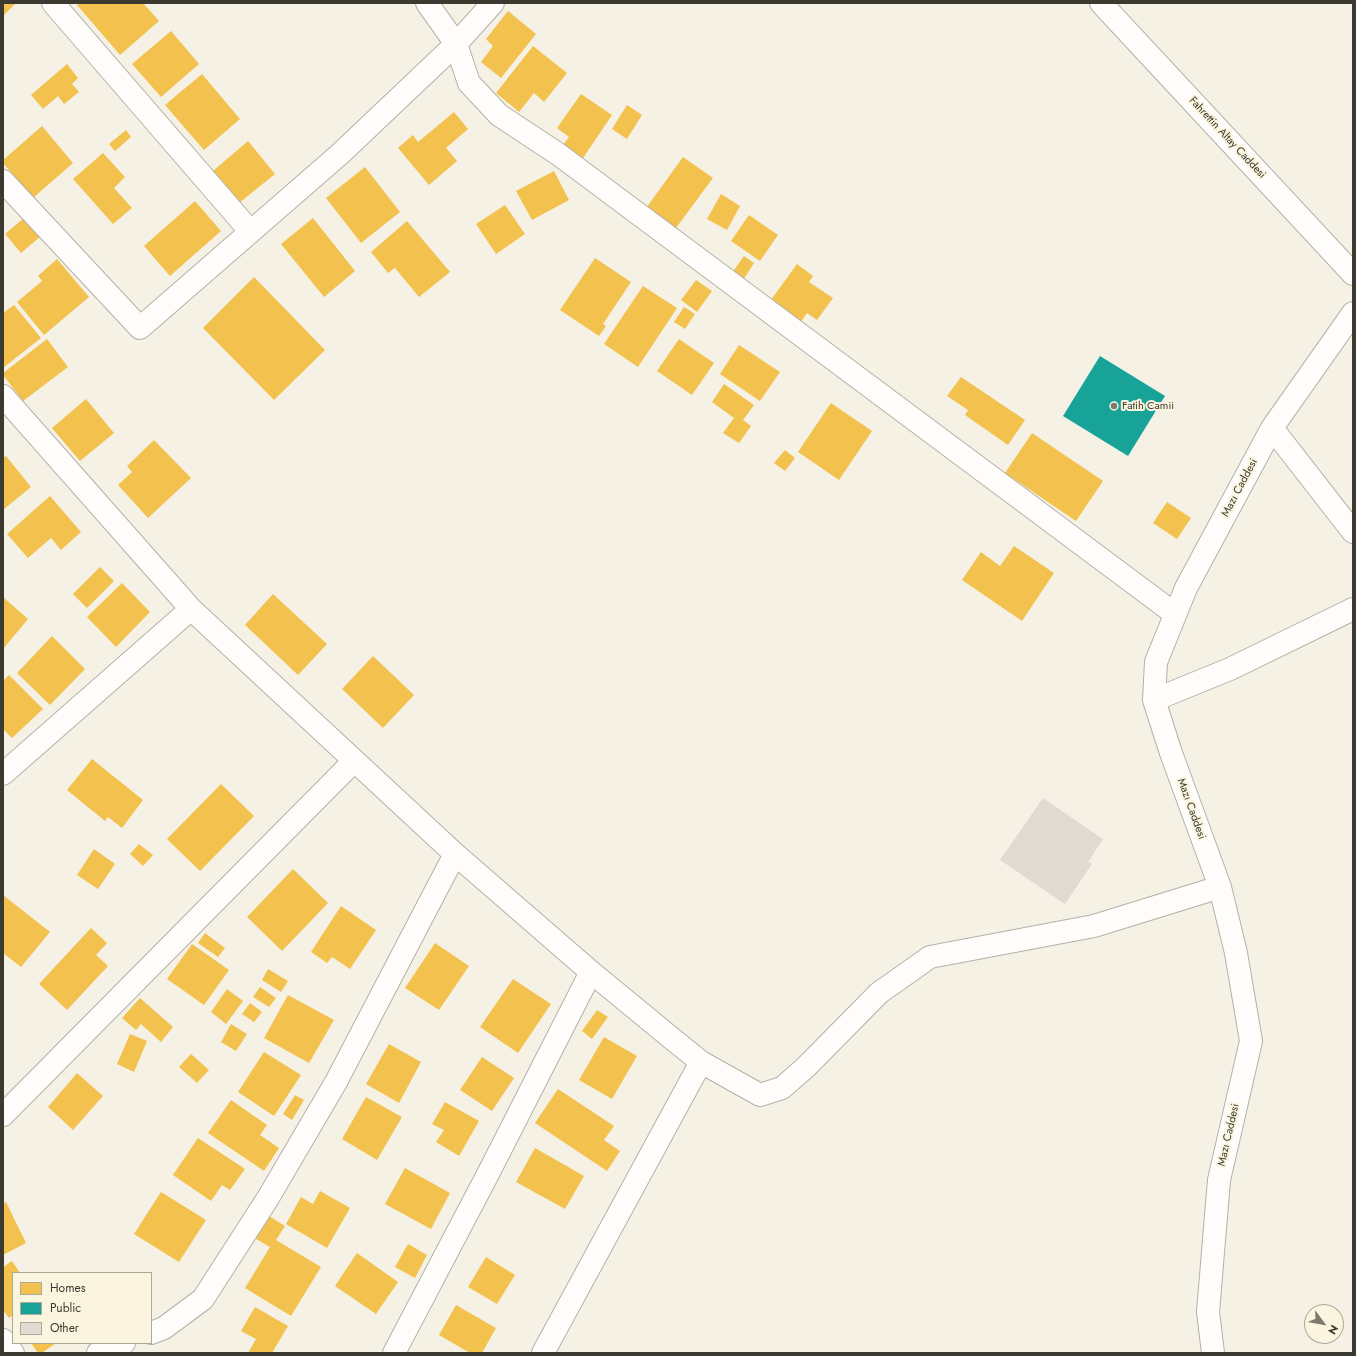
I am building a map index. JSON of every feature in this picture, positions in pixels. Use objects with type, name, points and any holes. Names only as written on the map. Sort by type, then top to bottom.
[{"type":"street","points":[[53,3],[250,231]]},
{"type":"street","points":[[427,3],[456,44],[469,83],[499,115],[564,159],[1175,614]]},
{"type":"street","points":[[3,181],[140,328],[340,154],[456,44],[493,3]]},
{"type":"street","name":"Fahrettin Altay Caddesi","points":[[1101,3],[1353,274]]},
{"type":"street","name":"Mazı Caddesi","points":[[1213,1353],[1208,1312],[1219,1180],[1251,1041],[1236,954],[1220,887],[1171,753],[1154,700],[1156,662],[1186,588],[1272,428],[1353,313]]},
{"type":"street","points":[[3,396],[191,609],[354,761],[455,854],[591,972],[701,1062],[760,1095],[782,1088],[806,1067],[879,993],[930,957],[1094,926],[1220,887]]},
{"type":"street","points":[[1272,428],[1353,532]]},
{"type":"street","points":[[3,774],[191,609]]},
{"type":"street","points":[[1154,700],[1230,669],[1353,609]]},
{"type":"street","points":[[3,1115],[354,761]]},
{"type":"street","points":[[152,1333],[164,1328],[203,1299],[268,1198],[336,1082],[455,854]]},
{"type":"street","points":[[394,1353],[489,1172],[591,972]]},
{"type":"street","points":[[543,1353],[701,1062]]},
{"type":"street","points":[[3,1340],[13,1353]]},
{"type":"street","points":[[98,1353],[121,1344]]},
{"type":"building: Homes","points":[[3,3],[16,3],[3,16]]},
{"type":"building: Homes","points":[[80,3],[146,3],[144,4],[159,21],[120,55],[77,5]]},
{"type":"building: Homes","points":[[508,11],[536,34],[501,78],[481,62],[493,46],[486,39]]},
{"type":"building: Homes","points":[[171,31],[199,64],[161,97],[132,64]]},
{"type":"building: Homes","points":[[533,46],[567,73],[544,102],[534,93],[519,112],[496,93]]},
{"type":"building: Homes","points":[[67,64],[78,78],[72,84],[79,92],[64,104],[58,96],[43,109],[31,95]]},
{"type":"building: Homes","points":[[202,74],[240,119],[204,150],[165,105]]},
{"type":"building: Homes","points":[[581,94],[612,115],[583,158],[563,145],[569,137],[557,128]]},
{"type":"building: Homes","points":[[627,105],[642,115],[627,139],[612,129]]},
{"type":"building: Homes","points":[[454,112],[468,129],[446,148],[457,161],[429,185],[398,148],[413,135],[418,142]]},
{"type":"building: Homes","points":[[42,126],[73,163],[33,198],[3,163],[3,160]]},
{"type":"building: Homes","points":[[126,130],[131,137],[115,151],[109,144]]},
{"type":"building: Homes","points":[[248,141],[275,174],[239,203],[213,171]]},
{"type":"building: Homes","points":[[103,153],[125,177],[114,188],[132,208],[113,224],[73,179]]},
{"type":"building: Homes","points":[[683,157],[713,178],[673,232],[644,211]]},
{"type":"building: Homes","points":[[365,167],[400,212],[361,243],[326,198]]},
{"type":"building: Homes","points":[[554,171],[569,200],[532,220],[516,191]]},
{"type":"building: Homes","points":[[721,194],[740,206],[727,230],[707,219]]},
{"type":"building: Homes","points":[[195,201],[221,231],[170,276],[144,246]]},
{"type":"building: Homes","points":[[505,205],[525,234],[496,254],[476,224]]},
{"type":"building: Homes","points":[[749,215],[778,235],[760,261],[731,241]]},
{"type":"building: Homes","points":[[24,218],[41,236],[21,253],[5,234]]},
{"type":"building: Homes","points":[[313,218],[355,271],[324,297],[281,244]]},
{"type":"building: Homes","points":[[407,221],[450,272],[419,297],[395,268],[388,273],[371,252]]},
{"type":"building: Homes","points":[[744,256],[754,263],[740,285],[729,277]]},
{"type":"building: Homes","points":[[595,258],[631,282],[603,324],[606,326],[599,336],[560,310]]},
{"type":"building: Homes","points":[[57,259],[89,297],[44,335],[17,302],[42,281],[38,276]]},
{"type":"building: Homes","points":[[797,264],[813,276],[809,282],[833,298],[817,320],[807,313],[798,326],[768,304]]},
{"type":"building: Homes","points":[[254,277],[325,350],[274,400],[203,328]]},
{"type":"building: Homes","points":[[696,280],[712,291],[697,312],[681,300]]},
{"type":"building: Homes","points":[[643,286],[677,308],[638,367],[604,344]]},
{"type":"building: Homes","points":[[14,305],[41,338],[3,368],[3,313]]},
{"type":"building: Homes","points":[[684,307],[695,314],[685,329],[674,322]]},
{"type":"building: Homes","points":[[47,339],[68,367],[23,401],[3,373]]},
{"type":"building: Homes","points":[[679,339],[714,363],[692,395],[657,371]]},
{"type":"building: Homes","points":[[739,345],[780,372],[760,401],[720,374]]},
{"type":"building: Homes","points":[[961,377],[1025,420],[1008,445],[965,415],[968,410],[947,396]]},
{"type":"building: Homes","points":[[724,384],[754,405],[743,420],[751,426],[739,443],[723,433],[734,418],[712,402]]},
{"type":"building: Homes","points":[[86,399],[114,433],[80,461],[52,428]]},
{"type":"building: Homes","points":[[831,403],[872,431],[839,480],[798,452]]},
{"type":"building: Homes","points":[[1032,433],[1103,481],[1076,521],[1005,473]]},
{"type":"building: Homes","points":[[154,440],[191,478],[148,518],[118,485],[132,472],[127,466]]},
{"type":"building: Homes","points":[[785,450],[795,458],[785,471],[774,463]]},
{"type":"building: Homes","points":[[6,456],[31,487],[3,510],[3,458]]},
{"type":"building: Homes","points":[[50,496],[81,532],[61,550],[51,538],[28,558],[7,534]]},
{"type":"building: Homes","points":[[1167,502],[1191,518],[1177,539],[1153,523]]},
{"type":"building: Homes","points":[[1014,546],[1054,573],[1022,621],[962,580],[981,552],[1000,566]]},
{"type":"building: Homes","points":[[100,567],[114,581],[87,608],[73,594]]},
{"type":"building: Homes","points":[[122,583],[150,612],[116,647],[87,617]]},
{"type":"building: Homes","points":[[273,594],[327,644],[298,675],[245,625]]},
{"type":"building: Homes","points":[[3,597],[28,619],[3,649]]},
{"type":"building: Homes","points":[[52,636],[85,669],[50,705],[17,673]]},
{"type":"building: Homes","points":[[373,656],[414,695],[383,728],[342,689]]},
{"type":"building: Homes","points":[[9,675],[43,709],[12,738],[3,729],[3,681]]},
{"type":"building: Homes","points":[[92,759],[143,800],[122,828],[108,817],[105,821],[67,790]]},
{"type":"building: Homes","points":[[221,784],[254,816],[200,871],[167,839]]},
{"type":"building: Homes","points":[[139,844],[153,855],[143,866],[130,854]]},
{"type":"building: Homes","points":[[94,849],[115,864],[98,889],[77,875]]},
{"type":"building: Homes","points":[[293,869],[328,903],[282,951],[247,917]]},
{"type":"building: Homes","points":[[3,895],[50,932],[21,967],[3,953]]},
{"type":"building: Homes","points":[[341,906],[376,930],[350,969],[332,957],[327,963],[311,952]]},
{"type":"building: Homes","points":[[91,928],[107,943],[96,955],[108,966],[67,1010],[39,984]]},
{"type":"building: Homes","points":[[205,933],[225,948],[218,957],[198,943]]},
{"type":"building: Homes","points":[[435,943],[469,966],[439,1010],[405,988]]},
{"type":"building: Homes","points":[[192,944],[229,970],[204,1005],[167,979]]},
{"type":"building: Homes","points":[[268,969],[288,981],[281,992],[262,980]]},
{"type":"building: Homes","points":[[513,979],[551,1004],[518,1053],[480,1027]]},
{"type":"building: Homes","points":[[260,987],[276,998],[269,1007],[253,997]]},
{"type":"building: Homes","points":[[227,989],[243,1001],[226,1024],[211,1012]]},
{"type":"building: Homes","points":[[288,995],[334,1020],[309,1063],[264,1038]]},
{"type":"building: Homes","points":[[140,998],[173,1027],[161,1042],[141,1024],[136,1030],[122,1018]]},
{"type":"building: Homes","points":[[250,1003],[262,1012],[254,1022],[242,1014]]},
{"type":"building: Homes","points":[[597,1010],[608,1017],[592,1039],[582,1031]]},
{"type":"building: Homes","points":[[231,1024],[247,1034],[236,1051],[221,1042]]},
{"type":"building: Homes","points":[[130,1034],[147,1041],[134,1072],[117,1064]]},
{"type":"building: Homes","points":[[604,1037],[637,1056],[612,1099],[579,1080]]},
{"type":"building: Homes","points":[[389,1044],[421,1062],[399,1103],[366,1084]]},
{"type":"building: Homes","points":[[264,1052],[301,1075],[274,1116],[238,1092]]},
{"type":"building: Homes","points":[[191,1054],[209,1070],[197,1083],[179,1067]]},
{"type":"building: Homes","points":[[482,1057],[514,1078],[492,1111],[460,1090]]},
{"type":"building: Homes","points":[[77,1073],[103,1096],[73,1130],[48,1107]]},
{"type":"building: Homes","points":[[558,1089],[614,1126],[604,1140],[620,1151],[607,1171],[535,1123]]},
{"type":"building: Homes","points":[[295,1095],[304,1100],[292,1120],[283,1114]]},
{"type":"building: Homes","points":[[366,1097],[402,1117],[377,1160],[342,1139]]},
{"type":"building: Homes","points":[[231,1100],[267,1125],[260,1135],[279,1148],[264,1171],[208,1133]]},
{"type":"building: Homes","points":[[445,1102],[479,1121],[459,1156],[436,1142],[444,1130],[432,1124]]},
{"type":"building: Homes","points":[[198,1138],[245,1169],[230,1190],[222,1185],[211,1201],[173,1175]]},
{"type":"building: Homes","points":[[535,1148],[584,1176],[565,1209],[516,1182]]},
{"type":"building: Homes","points":[[405,1168],[450,1193],[431,1229],[385,1204]]},
{"type":"building: Homes","points":[[320,1191],[350,1208],[327,1248],[286,1224],[301,1197],[313,1204]]},
{"type":"building: Homes","points":[[161,1192],[206,1220],[179,1262],[134,1234]]},
{"type":"building: Homes","points":[[6,1202],[26,1243],[3,1255],[3,1204]]},
{"type":"building: Homes","points":[[269,1216],[285,1226],[276,1240],[321,1267],[291,1316],[245,1288],[270,1247],[256,1239]]},
{"type":"building: Homes","points":[[408,1244],[427,1255],[415,1278],[395,1267]]},
{"type":"building: Homes","points":[[357,1253],[398,1282],[376,1314],[335,1286]]},
{"type":"building: Homes","points":[[486,1257],[515,1275],[497,1304],[468,1287]]},
{"type":"building: Homes","points":[[12,1261],[19,1272],[12,1272],[12,1316],[9,1318],[3,1310],[3,1267]]},
{"type":"building: Homes","points":[[456,1305],[496,1328],[482,1353],[470,1353],[439,1335]]},
{"type":"building: Homes","points":[[255,1307],[288,1326],[272,1353],[248,1353],[256,1339],[241,1331]]},
{"type":"building: Homes","points":[[32,1344],[55,1344],[42,1353],[38,1353]]},
{"type":"building: Public","name":"Fatih Camii","points":[[1100,356],[1165,396],[1128,456],[1063,416]]},
{"type":"building: Other","points":[[1043,798],[1103,839],[1088,862],[1092,864],[1065,904],[1000,860]]},
{"type":"place","name":"Fatih Camii","points":[[1114,406]]}]
